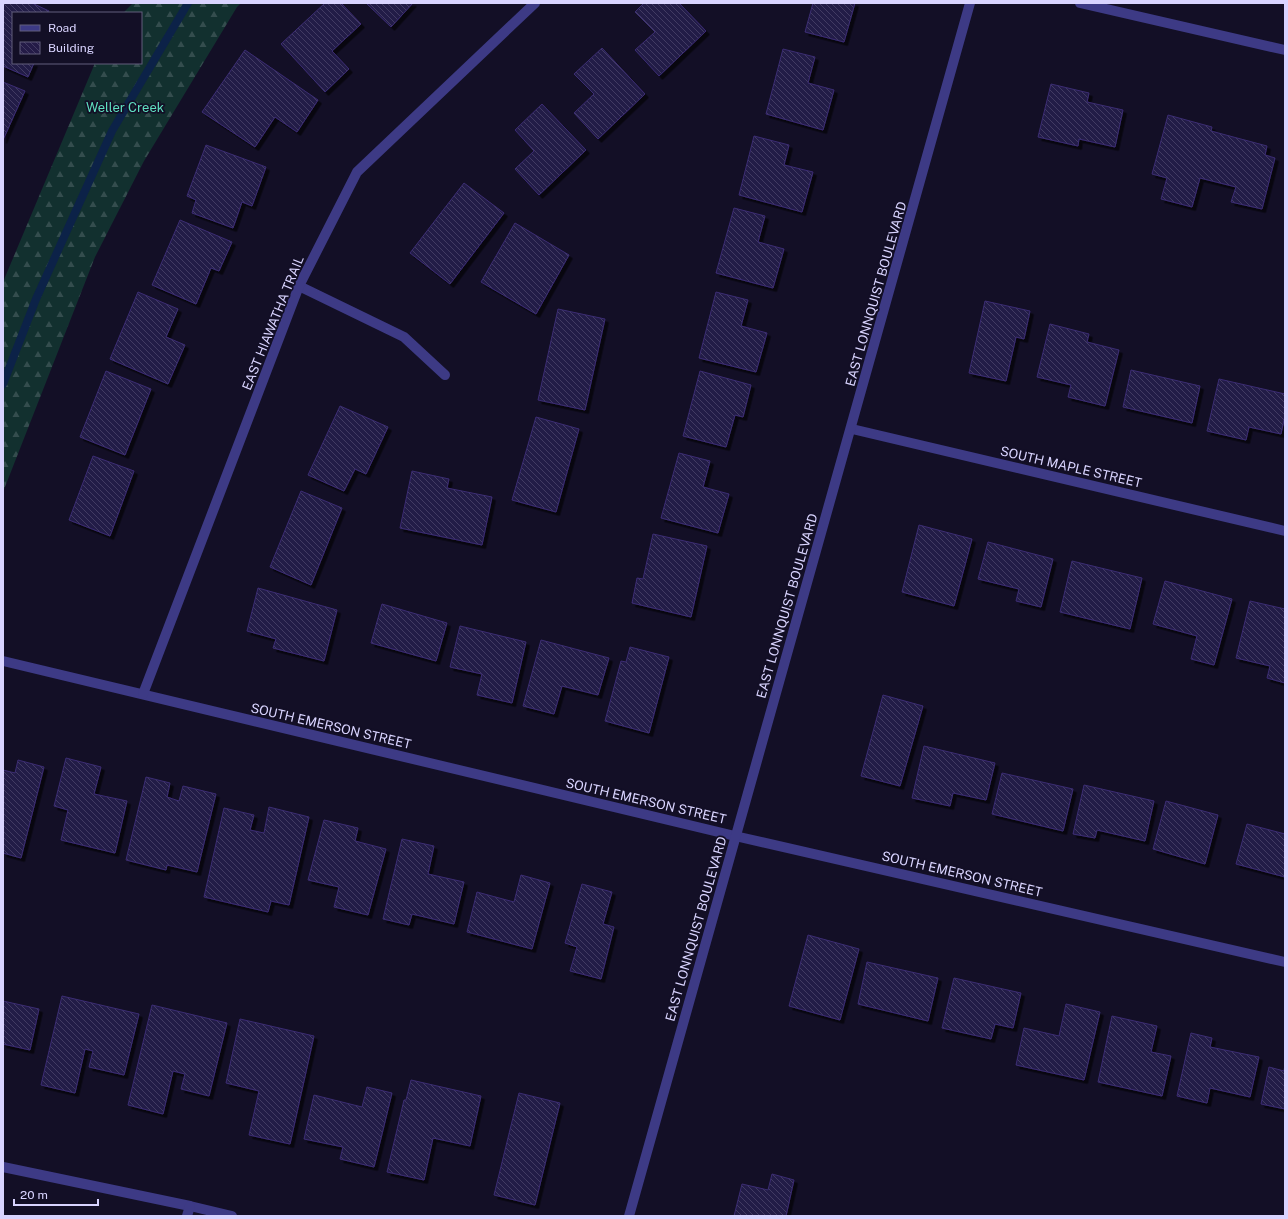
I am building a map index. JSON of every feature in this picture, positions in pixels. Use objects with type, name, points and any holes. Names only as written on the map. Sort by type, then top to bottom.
[{"type":"street","name":"EAST HIAWATHA TRAIL","points":[[143,694],[299,286],[357,172],[535,3]]},
{"type":"street","name":"EAST LONNQUIST BOULEVARD","points":[[629,1216],[735,836],[852,429],[970,3]]},
{"type":"street","points":[[1080,3],[1285,50]]},
{"type":"street","points":[[299,286],[404,337],[445,375]]},
{"type":"street","name":"SOUTH MAPLE STREET","points":[[852,429],[1285,531]]},
{"type":"street","name":"SOUTH EMERSON STREET","points":[[3,661],[735,836],[1285,962]]},
{"type":"street","points":[[3,1167],[188,1211],[232,1216]]},
{"type":"green space","name":"Weller Creek","points":[[133,3],[241,3],[237,7],[144,161],[95,257],[3,492],[3,282],[95,64],[142,64],[142,12],[124,12]]},
{"type":"building","points":[[3,3],[32,3],[49,11],[12,12],[12,64],[34,64],[28,77],[3,66]]},
{"type":"building","points":[[325,3],[341,3],[361,24],[332,51],[349,69],[325,92],[281,44]]},
{"type":"building","points":[[366,3],[413,3],[391,27]]},
{"type":"building","points":[[644,3],[679,3],[706,31],[659,76],[635,50],[655,32],[635,12]]},
{"type":"building","points":[[813,3],[855,3],[844,42],[805,32]]},
{"type":"building","points":[[602,48],[645,94],[598,139],[574,113],[594,94],[574,74]]},
{"type":"building","points":[[783,49],[815,57],[808,83],[834,90],[823,130],[766,114]]},
{"type":"building","points":[[245,50],[318,100],[297,132],[275,117],[255,147],[202,112]]},
{"type":"building","points":[[3,82],[25,91],[3,140]]},
{"type":"building","points":[[1051,84],[1089,93],[1087,102],[1123,110],[1115,147],[1079,139],[1078,146],[1038,137]]},
{"type":"building","points":[[542,104],[586,150],[539,195],[515,169],[534,151],[515,130]]},
{"type":"building","points":[[1168,115],[1212,127],[1211,131],[1267,146],[1265,155],[1275,158],[1262,209],[1231,202],[1236,187],[1200,178],[1192,207],[1161,199],[1167,178],[1152,174]]},
{"type":"building","points":[[754,136],[789,145],[784,165],[813,172],[802,212],[739,195]]},
{"type":"building","points":[[206,145],[266,167],[252,206],[242,202],[233,228],[192,213],[196,200],[187,196]]},
{"type":"building","points":[[464,183],[504,213],[450,284],[410,253]]},
{"type":"building","points":[[734,208],[765,216],[758,242],[784,249],[773,288],[716,273]]},
{"type":"building","points":[[180,220],[232,242],[219,271],[211,268],[196,304],[152,285]]},
{"type":"building","points":[[515,223],[569,255],[536,314],[481,282]]},
{"type":"building","points":[[138,292],[178,309],[166,337],[185,345],[168,384],[110,359]]},
{"type":"building","points":[[716,292],[748,300],[741,326],[767,333],[756,372],[699,358]]},
{"type":"building","points":[[985,301],[1030,311],[1024,339],[1016,337],[1006,381],[969,373]]},
{"type":"building","points":[[558,309],[605,319],[585,410],[538,400]]},
{"type":"building","points":[[1050,324],[1089,334],[1087,342],[1119,350],[1105,406],[1068,397],[1071,385],[1037,377]]},
{"type":"building","points":[[1131,370],[1200,386],[1192,423],[1123,407]]},
{"type":"building","points":[[106,371],[151,389],[125,455],[80,437]]},
{"type":"building","points":[[700,371],[751,385],[743,417],[735,415],[726,447],[683,436]]},
{"type":"building","points":[[1219,379],[1285,394],[1285,415],[1281,434],[1249,427],[1246,440],[1207,431]]},
{"type":"building","points":[[340,406],[388,427],[366,474],[355,469],[344,491],[308,475]]},
{"type":"building","points":[[536,417],[579,429],[556,512],[512,500]]},
{"type":"building","points":[[679,453],[710,461],[703,487],[729,494],[718,533],[661,518]]},
{"type":"building","points":[[93,456],[134,471],[110,536],[69,520]]},
{"type":"building","points":[[412,471],[449,479],[447,488],[492,497],[482,545],[400,528]]},
{"type":"building","points":[[301,491],[342,508],[311,585],[270,567]]},
{"type":"building","points":[[919,525],[972,539],[954,606],[902,592]]},
{"type":"building","points":[[653,534],[707,546],[691,617],[632,603],[637,578],[643,579]]},
{"type":"building","points":[[988,542],[1053,559],[1041,607],[1016,601],[1019,589],[978,579]]},
{"type":"building","points":[[1072,561],[1142,578],[1130,629],[1060,612]]},
{"type":"building","points":[[1165,581],[1232,599],[1214,665],[1191,659],[1197,636],[1153,624]]},
{"type":"building","points":[[258,588],[337,610],[324,661],[273,648],[276,639],[247,631]]},
{"type":"building","points":[[1250,601],[1285,609],[1285,683],[1267,678],[1270,666],[1236,658]]},
{"type":"building","points":[[382,604],[447,623],[436,661],[371,643]]},
{"type":"building","points":[[460,626],[526,642],[512,703],[477,695],[482,674],[450,667]]},
{"type":"building","points":[[541,640],[609,658],[598,695],[562,686],[554,714],[523,706]]},
{"type":"building","points":[[630,647],[669,657],[649,733],[605,721],[621,661],[626,662]]},
{"type":"building","points":[[883,695],[923,706],[900,786],[861,776]]},
{"type":"building","points":[[924,746],[995,763],[986,800],[953,793],[950,806],[912,798]]},
{"type":"building","points":[[66,758],[101,767],[94,794],[127,801],[115,853],[61,840],[68,810],[54,806]]},
{"type":"building","points":[[18,760],[44,767],[21,858],[3,853],[3,770],[15,773]]},
{"type":"building","points":[[1002,773],[1073,789],[1063,831],[992,814]]},
{"type":"building","points":[[146,777],[170,783],[167,797],[179,801],[183,786],[216,794],[197,872],[167,865],[166,870],[126,860]]},
{"type":"building","points":[[1084,785],[1154,801],[1145,841],[1097,830],[1095,838],[1073,834]]},
{"type":"building","points":[[1166,801],[1218,815],[1205,864],[1153,849]]},
{"type":"building","points":[[269,807],[309,817],[289,905],[271,901],[268,912],[204,897],[224,808],[254,815],[250,830],[264,833]]},
{"type":"building","points":[[324,820],[358,828],[355,841],[386,849],[368,915],[334,907],[339,887],[308,880]]},
{"type":"building","points":[[1247,824],[1285,834],[1285,877],[1236,864]]},
{"type":"building","points":[[402,839],[434,846],[428,874],[464,882],[454,924],[412,914],[409,925],[383,919]]},
{"type":"building","points":[[521,875],[550,883],[532,949],[467,932],[477,892],[514,902]]},
{"type":"building","points":[[582,884],[612,892],[603,924],[614,927],[601,979],[570,971],[577,947],[565,943]]},
{"type":"building","points":[[808,935],[859,949],[840,1020],[789,1006]]},
{"type":"building","points":[[867,962],[938,978],[928,1021],[858,1004]]},
{"type":"building","points":[[954,978],[1021,993],[1013,1028],[995,1024],[991,1039],[942,1028]]},
{"type":"building","points":[[62,996],[139,1014],[124,1075],[89,1067],[93,1051],[85,1049],[75,1093],[41,1085]]},
{"type":"building","points":[[3,1001],[39,1009],[30,1050],[3,1044]]},
{"type":"building","points":[[1066,1004],[1100,1012],[1084,1080],[1016,1065],[1024,1028],[1059,1036]]},
{"type":"building","points":[[152,1005],[227,1023],[209,1096],[181,1089],[185,1074],[173,1071],[163,1114],[128,1105]]},
{"type":"building","points":[[1112,1016],[1157,1026],[1151,1052],[1171,1056],[1162,1096],[1098,1082]]},
{"type":"building","points":[[240,1019],[314,1036],[290,1144],[249,1135],[259,1091],[226,1083]]},
{"type":"building","points":[[1191,1033],[1212,1038],[1210,1047],[1259,1057],[1250,1097],[1210,1088],[1207,1103],[1177,1096]]},
{"type":"building","points":[[1285,1064],[1285,1109],[1261,1104],[1269,1067],[1284,1071]]},
{"type":"building","points":[[411,1080],[481,1096],[470,1146],[433,1138],[424,1180],[387,1172],[404,1100],[406,1100]]},
{"type":"building","points":[[367,1087],[392,1093],[374,1167],[340,1159],[343,1147],[304,1139],[314,1095],[362,1107]]},
{"type":"building","points":[[519,1093],[560,1103],[535,1205],[494,1195]]},
{"type":"building","points":[[772,1174],[794,1180],[786,1216],[734,1216],[742,1184],[768,1190]]},
{"type":"waterway","name":"Weller Creek","points":[[3,384],[36,299],[112,131],[188,3]]}]
